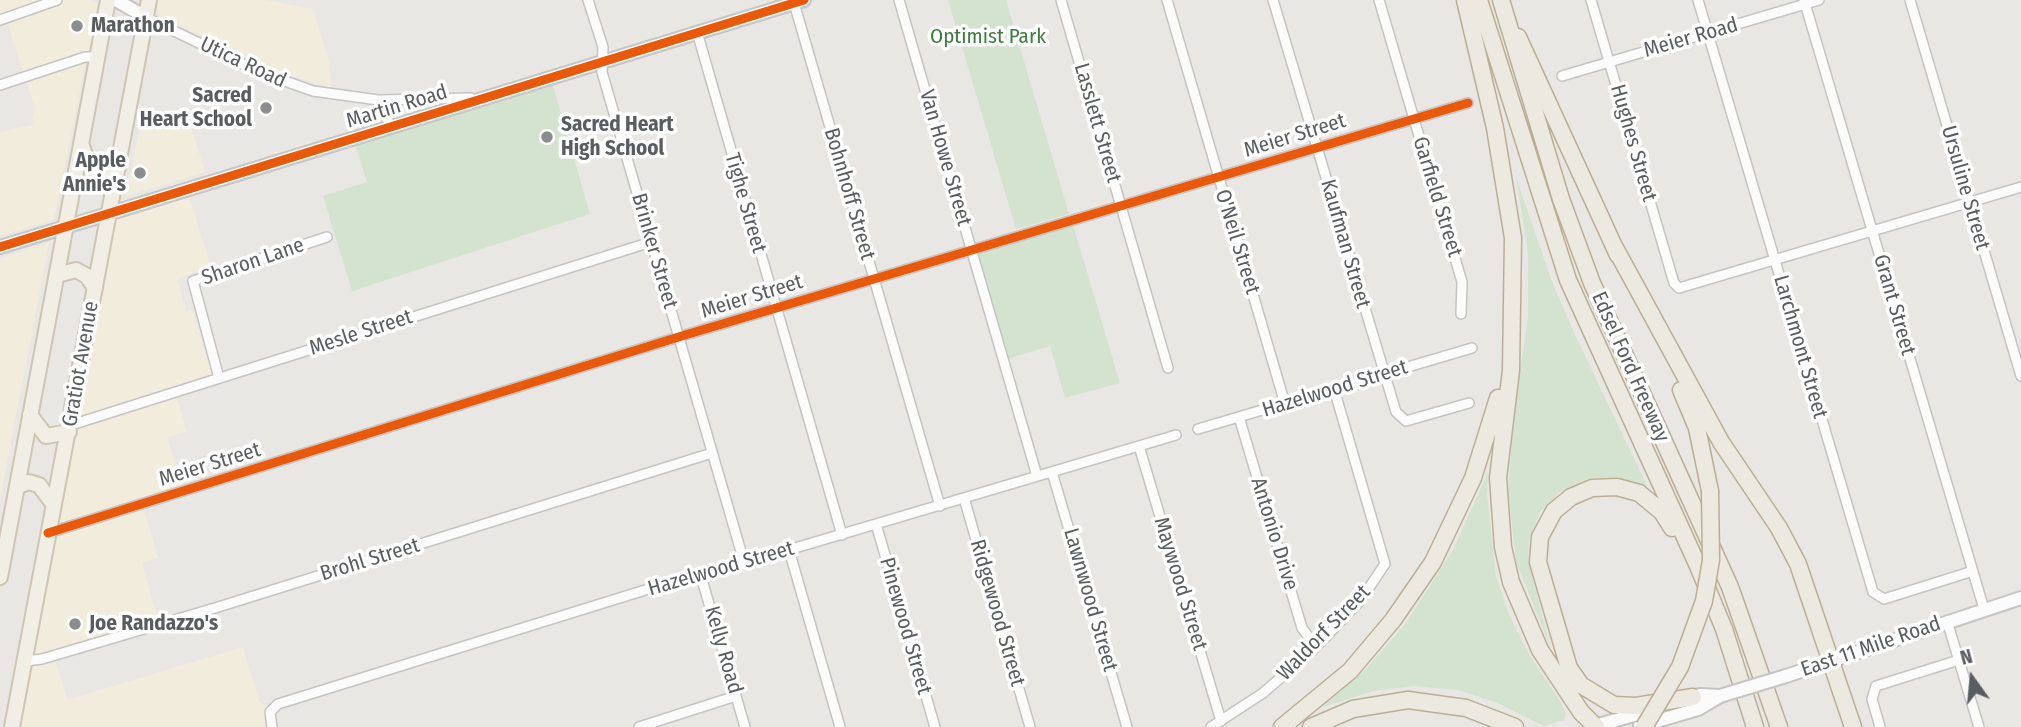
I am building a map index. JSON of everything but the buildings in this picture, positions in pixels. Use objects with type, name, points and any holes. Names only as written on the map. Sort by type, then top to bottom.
[{"type":"highway","points":[[1465,0],[1509,201],[1513,309],[1511,370],[1498,478],[1503,547],[1511,582],[1540,650],[1594,727]]},
{"type":"highway","name":"Edsel Ford Freeway","points":[[1479,0],[1568,279],[1698,566],[1724,629],[1755,727]]},
{"type":"highway","name":"Edsel Ford Freeway","points":[[1500,0],[1561,199],[1587,270],[1730,587],[1779,727]]},
{"type":"highway","points":[[1507,21],[1525,47],[1552,114],[1689,407],[1703,451],[1710,491],[1711,560],[1704,601],[1681,667],[1643,727]]},
{"type":"highway","points":[[1614,246],[1721,442],[1786,540],[1809,589],[1853,727]]},
{"type":"highway","points":[[1282,727],[1350,671],[1393,620],[1433,562],[1473,478],[1492,428],[1513,309]]},
{"type":"highway","points":[[1693,697],[1636,706],[1614,705],[1581,685],[1569,668],[1559,638],[1538,552],[1544,527],[1562,504],[1592,488],[1617,487],[1639,493],[1662,512],[1682,550],[1698,566]]},
{"type":"highway","points":[[1311,727],[1353,709],[1408,700],[1466,708],[1515,727]]},
{"type":"main road","name":"Gratiot Avenue","points":[[0,577],[5,525],[16,487],[108,0]]},
{"type":"main road","name":"Gratiot Avenue","points":[[12,727],[149,0]]},
{"type":"main road","points":[[82,145],[88,163],[97,171],[118,168]]},
{"type":"main road","points":[[57,275],[76,270],[87,276],[95,288]]},
{"type":"main road","points":[[30,415],[46,436],[70,428]]},
{"type":"main road","points":[[16,487],[28,482],[39,485],[54,505]]},
{"type":"street","points":[[0,20],[57,0]]},
{"type":"street","name":"Utica Road","points":[[116,0],[147,18],[289,85],[324,94],[378,100],[486,98]]},
{"type":"street","name":"Brinker Street","points":[[588,0],[603,47],[602,72],[744,562]]},
{"type":"street","name":"Van Howe Street","points":[[900,0],[1037,476]]},
{"type":"street","name":"Lasslett Street","points":[[1060,0],[1168,368]]},
{"type":"street","name":"O'Neil Street","points":[[1167,0],[1285,404]]},
{"type":"street","name":"Kaufman Street","points":[[1273,0],[1396,412],[1406,421],[1469,403]]},
{"type":"street","name":"Garfield Street","points":[[1378,0],[1462,282],[1461,314]]},
{"type":"street","name":"Hughes Street","points":[[1591,0],[1676,287],[1682,288],[1774,260]]},
{"type":"street","name":"Larchmont Street","points":[[1698,0],[1873,592],[1879,598],[1891,597],[1973,571]]},
{"type":"street","name":"Meier Road","points":[[1562,76],[1804,2],[1819,0]]},
{"type":"street","name":"Ursuline Street","points":[[1910,0],[2021,376]]},
{"type":"street","name":"Martin Road","points":[[0,247],[799,1]]},
{"type":"street","name":"Bohnhoff Street","points":[[799,1],[873,279],[940,506]]},
{"type":"street","name":"Grant Street","points":[[1804,2],[1984,609]]},
{"type":"street","name":"Tighe Street","points":[[697,32],[842,534]]},
{"type":"street","points":[[0,85],[85,57],[99,57]]},
{"type":"street","points":[[378,100],[391,127]]},
{"type":"street","name":"Meier Street","points":[[48,533],[679,337],[1468,103]]},
{"type":"street","points":[[1774,260],[2021,187]]},
{"type":"street","name":"Sharon Lane","points":[[219,378],[193,281],[327,237]]},
{"type":"street","name":"Mesle Street","points":[[70,428],[219,378],[651,242]]},
{"type":"street","name":"Hazelwood Street","points":[[1198,429],[1472,348]]},
{"type":"street","name":"Waldorf Street","points":[[1211,727],[1282,678],[1316,647],[1360,601],[1385,564],[1334,389]]},
{"type":"street","name":"Antonio Drive","points":[[1239,417],[1302,628],[1316,647]]},
{"type":"street","name":"Hazelwood Street","points":[[272,727],[270,712],[278,704],[700,573],[789,550],[1175,435]]},
{"type":"street","name":"Maywood Street","points":[[1139,446],[1221,721]]},
{"type":"street","name":"Brohl Street","points":[[26,661],[42,659],[202,612],[712,453]]},
{"type":"street","name":"Lawnwood Street","points":[[1052,472],[1128,727]]},
{"type":"street","name":"Ridgewood Street","points":[[964,498],[1030,727]]},
{"type":"street","name":"Pinewood Street","points":[[876,524],[935,727]]},
{"type":"street","points":[[789,550],[840,727]]},
{"type":"street","name":"Kelly Road","points":[[700,573],[745,727]]},
{"type":"street","name":"East 11 Mile Road","points":[[1594,727],[1693,697],[1720,695],[1786,676],[2021,598]]},
{"type":"street","points":[[1947,621],[1979,727]]},
{"type":"street","points":[[1880,727],[1872,699],[1876,686],[1959,660]]},
{"type":"street","name":"East 11 Mile Road","points":[[1637,727],[1698,709],[1720,695]]},
{"type":"street","points":[[639,727],[736,696]]},
{"type":"shaded area","points":[[0,0],[92,0],[98,3],[54,219],[0,236],[0,132],[32,125],[35,108],[6,19],[0,20]]},
{"type":"shaded area","points":[[158,0],[266,0],[313,9],[330,66],[331,88],[271,69],[161,16],[157,10]]},
{"type":"shaded area","points":[[187,114],[205,172],[126,196],[141,124]]},
{"type":"shaded area","points":[[189,195],[211,268],[177,278],[186,311],[192,309],[212,375],[174,388],[187,431],[167,438],[182,486],[141,499],[158,558],[142,563],[158,620],[53,653],[67,700],[243,647],[259,701],[267,707],[270,727],[21,727],[117,219]]},
{"type":"shaded area","points":[[49,243],[0,499],[0,259]]},
{"type":"green space","name":"Optimist Park","points":[[948,0],[1006,0],[1069,214],[1016,229]]},
{"type":"green space","points":[[552,82],[590,214],[352,291],[323,196],[367,182],[355,144]]},
{"type":"green space","points":[[1516,177],[1551,279],[1649,490],[1618,477],[1586,479],[1560,492],[1540,512],[1529,540],[1528,561],[1551,649],[1516,561],[1508,489],[1515,407],[1528,317],[1528,253]]},
{"type":"green space","points":[[1073,225],[1120,383],[1065,398],[1050,346],[1008,359],[978,254]]},
{"type":"green space","points":[[1488,472],[1487,494],[1496,576],[1509,615],[1528,653],[1560,701],[1566,714],[1564,720],[1544,726],[1495,702],[1458,690],[1415,686],[1377,690],[1322,707],[1366,669],[1406,623],[1453,550]]},
{"type":"cycle path","points":[[0,247],[804,0]]},
{"type":"cycle path","points":[[48,533],[685,335],[1468,103]]},
{"type":"place","name":"Marathon","points":[[77,26]]},
{"type":"place","name":"Sacred Heart School","points":[[266,108]]},
{"type":"place","name":"Sacred Heart High School","points":[[547,137]]},
{"type":"place","name":"Apple Annie's","points":[[140,173]]},
{"type":"place","name":"Joe Randazzo's","points":[[75,624]]}]
